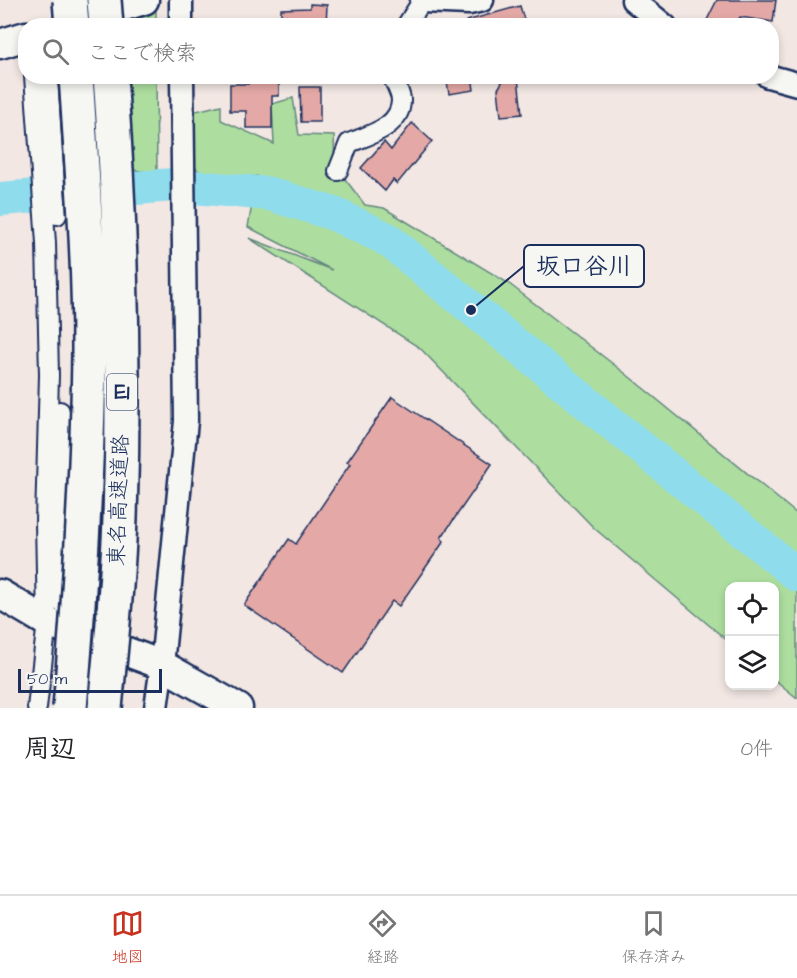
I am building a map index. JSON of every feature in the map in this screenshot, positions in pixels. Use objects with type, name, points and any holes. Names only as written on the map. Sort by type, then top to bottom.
[{"type":"highway","points":[[70,0],[71,18]]},
{"type":"highway","points":[[104,0],[105,18]]},
{"type":"highway","name":"東名高速道路","points":[[70,708],[83,519],[89,349],[86,226],[77,84]]},
{"type":"highway","name":"東名高速道路","points":[[105,708],[119,530],[122,408],[121,274],[111,84]]},
{"type":"main road","points":[[87,18],[144,0]]},
{"type":"main road","points":[[0,44],[18,38]]},
{"type":"main road","points":[[0,594],[56,625],[162,665],[238,708]]},
{"type":"street","points":[[181,0],[181,18]]},
{"type":"street","points":[[411,18],[422,1],[469,3],[482,0]]},
{"type":"street","points":[[633,0],[655,18]]},
{"type":"street","points":[[779,79],[797,84]]},
{"type":"street","points":[[35,84],[52,239]]},
{"type":"street","points":[[37,708],[56,625],[45,522],[54,158],[49,84]]},
{"type":"street","points":[[156,708],[186,421],[182,84]]},
{"type":"street","points":[[338,171],[349,143],[388,126],[398,113],[401,99],[395,84]]},
{"type":"green space","points":[[121,7],[156,7],[156,18],[122,18]]},
{"type":"green space","points":[[127,84],[156,84],[157,173],[133,170]]},
{"type":"green space","points":[[293,98],[299,135],[334,136],[335,166],[365,205],[384,208],[508,283],[626,374],[797,514],[797,698],[779,683],[779,582],[725,582],[725,639],[594,528],[420,348],[249,238],[332,270],[248,227],[257,176],[208,181],[193,165],[192,112],[221,105],[221,120],[274,144],[272,104]]},
{"type":"building","points":[[717,0],[776,0],[774,18],[708,18]]},
{"type":"building","points":[[310,4],[327,5],[326,18],[281,18],[281,9],[310,8]]},
{"type":"building","points":[[520,6],[524,18],[477,18]]},
{"type":"building","points":[[230,84],[279,84],[279,96],[272,96],[272,128],[246,128],[246,111],[230,111]]},
{"type":"building","points":[[447,84],[473,84],[474,90],[449,94]]},
{"type":"building","points":[[501,84],[519,84],[522,114],[501,116],[498,89]]},
{"type":"building","points":[[300,87],[320,87],[320,122],[301,122]]},
{"type":"building","points":[[412,123],[432,141],[397,184],[393,180],[385,191],[361,168],[384,142],[391,150]]},
{"type":"building","points":[[392,397],[492,464],[441,538],[444,541],[399,606],[392,601],[343,673],[244,605],[289,539],[296,544],[350,464],[347,462]]},
{"type":"waterway","points":[[0,199],[173,185],[270,194],[334,214],[387,239],[797,575]]},
{"type":"place","name":"坂口谷川","points":[[471,310]]}]
